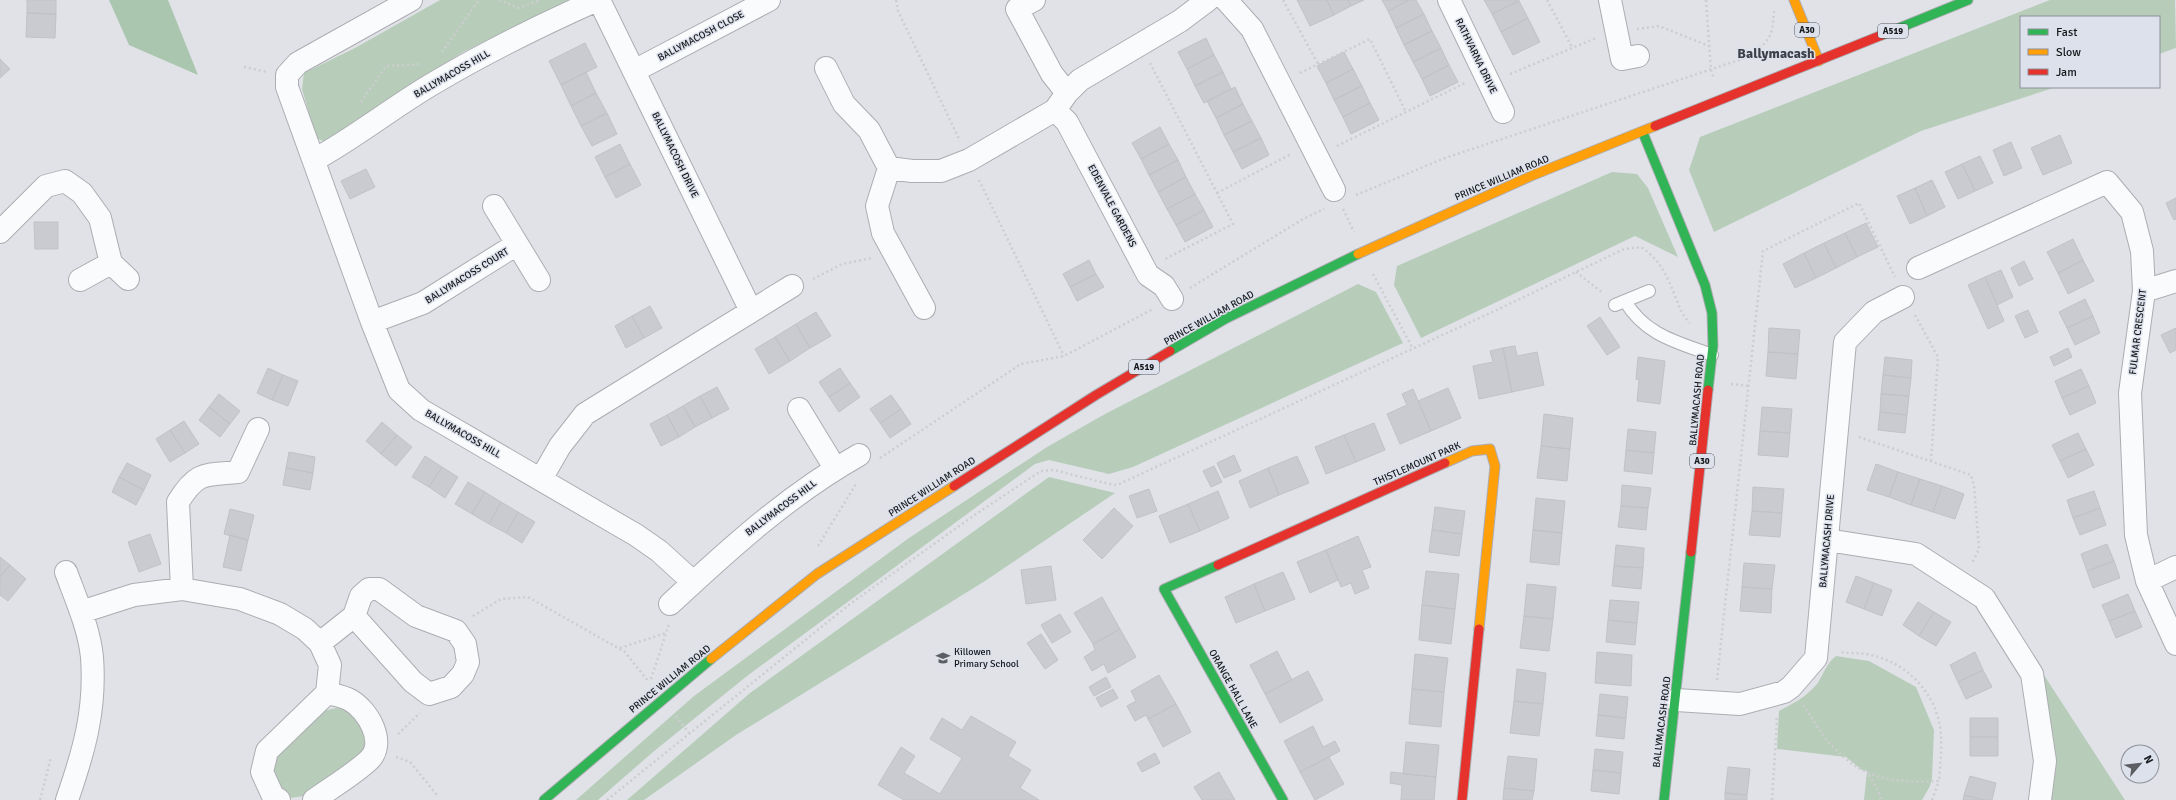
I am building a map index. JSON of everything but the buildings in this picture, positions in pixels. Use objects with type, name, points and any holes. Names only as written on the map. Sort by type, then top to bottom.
[{"type":"main road","name":"A30","points":[[1794,0],[1819,61]]},
{"type":"main road","name":"PRINCE WILLIAM ROAD","points":[[544,800],[662,699],[817,574],[1096,395],[1225,319],[1397,235],[1531,176],[1643,133],[1968,0]]},
{"type":"main road","name":"BALLYMACASH ROAD","points":[[1643,133],[1705,285],[1712,313],[1712,351],[1676,700],[1664,800]]},
{"type":"main road","name":"THISTLEMOUNT PARK","points":[[1164,590],[1472,451],[1490,450],[1495,466],[1462,800]]},
{"type":"main road","name":"ORANGE HALL LANE","points":[[1164,590],[1283,800]]},
{"type":"street","name":"BALLYMACOSS HILL","points":[[411,0],[298,63],[287,75],[287,87],[372,322],[399,390],[421,410],[541,479],[659,550],[693,582]]},
{"type":"street","name":"BALLYMACOSS HILL","points":[[314,160],[339,146],[433,83],[487,54],[598,0]]},
{"type":"street","name":"BALLYMACOSH DRIVE","points":[[598,0],[751,311]]},
{"type":"street","name":"BALLYMACOSH CLOSE","points":[[634,71],[769,0]]},
{"type":"street","points":[[1034,0],[1017,9],[1052,74],[1067,93]]},
{"type":"street","points":[[889,168],[912,171],[941,171],[969,160],[1018,133],[1055,110],[1067,93],[1080,80],[1141,45],[1208,0]]},
{"type":"street","points":[[1226,0],[1252,30],[1338,198]]},
{"type":"street","name":"RATHVARNA DRIVE","points":[[1449,0],[1503,112]]},
{"type":"street","points":[[1610,0],[1622,59],[1638,56]]},
{"type":"street","points":[[826,68],[844,104],[868,130],[889,168],[877,206],[884,233],[924,308]]},
{"type":"street","name":"EDENVALE GARDENS","points":[[1055,110],[1067,122],[1148,275],[1164,286],[1172,299]]},
{"type":"street","points":[[0,232],[46,186],[65,181],[82,194],[100,218],[111,263],[128,279]]},
{"type":"street","name":"FULMAR CRESCENT","points":[[1918,268],[2108,182],[2132,212],[2142,251],[2144,291],[2130,393],[2136,535],[2147,581],[2176,644]]},
{"type":"street","name":"BALLYMACOSS COURT","points":[[494,206],[539,280]]},
{"type":"street","name":"BALLYMACOSS COURT","points":[[372,322],[423,303],[517,244]]},
{"type":"street","points":[[80,280],[111,263]]},
{"type":"street","points":[[2144,291],[2176,281]]},
{"type":"street","points":[[541,479],[560,446],[585,414],[659,370],[792,286]]},
{"type":"street","name":"BALLYMACASH DRIVE","points":[[1676,700],[1740,704],[1784,692],[1791,687],[1816,658],[1845,342],[1874,312],[1903,297]]},
{"type":"street","points":[[799,409],[835,468]]},
{"type":"street","points":[[182,589],[178,502],[186,490],[202,475],[238,472],[258,429]]},
{"type":"street","name":"BALLYMACOSS HILL","points":[[670,604],[749,532],[835,468],[867,458]]},
{"type":"street","points":[[1827,540],[1916,554],[1984,598],[2032,674],[2045,762],[2040,800]]},
{"type":"street","points":[[2147,581],[2176,568]]},
{"type":"street","points":[[66,572],[81,612],[92,656],[92,705],[83,755],[67,800]]},
{"type":"street","points":[[81,612],[134,595],[182,589],[240,599],[280,614],[305,628],[320,643],[330,665],[327,693],[267,751],[262,772],[273,796],[279,800]]},
{"type":"street","points":[[320,643],[354,616],[361,596],[369,589],[379,589],[416,616],[456,631],[465,644],[468,662],[463,674],[451,687],[428,694],[413,682],[354,616]]},
{"type":"street","points":[[314,800],[370,759],[375,743],[368,716],[350,700],[327,693]]},
{"type":"lane","points":[[1649,291],[1620,303],[1658,335],[1712,351]]},
{"type":"path","points":[[438,57],[479,0]]},
{"type":"path","points":[[1283,0],[1318,64]]},
{"type":"path","points":[[1548,0],[1572,47]]},
{"type":"path","points":[[1706,0],[1711,70],[1722,100]]},
{"type":"path","points":[[867,458],[1021,364],[1064,356],[1172,299],[1338,198],[1445,158],[1745,58],[1769,41],[1774,25],[1774,11],[1778,8]]},
{"type":"path","points":[[1217,193],[1314,150],[1487,78],[1616,32],[1659,26],[1709,46]]},
{"type":"path","points":[[1280,84],[1370,39],[1406,112]]},
{"type":"path","points":[[1141,45],[1233,224],[1145,270]]},
{"type":"path","points":[[359,105],[386,66],[426,64]]},
{"type":"path","points":[[607,800],[850,604],[976,514],[1041,471],[1054,470],[1117,485],[1413,349],[1624,249],[1641,246],[1653,255],[1667,276],[1683,317],[1712,351]]},
{"type":"path","points":[[792,286],[806,283],[842,264],[868,260],[892,247]]},
{"type":"path","points":[[1714,703],[1763,251]]},
{"type":"path","points":[[1576,272],[1620,303]]},
{"type":"path","points":[[1373,274],[1413,349]]},
{"type":"path","points":[[1836,435],[1857,436],[1971,475],[1974,485],[1979,549],[1961,583]]},
{"type":"path","points":[[817,574],[812,556],[859,478]]},
{"type":"path","points":[[456,631],[478,612],[501,599],[528,597],[625,652],[650,683],[671,616],[670,604]]},
{"type":"path","points":[[619,648],[666,633]]},
{"type":"path","points":[[1816,650],[1867,654],[1891,662],[1913,676],[1928,693],[1936,711],[1941,735],[1939,781],[1932,800]]},
{"type":"path","points":[[1791,687],[1833,747],[1869,775],[1878,790],[1881,800]]},
{"type":"path","points":[[375,743],[396,735],[419,716],[428,694]]},
{"type":"path","points":[[1768,696],[1777,721],[1772,800]]},
{"type":"path","points":[[375,743],[410,762],[437,795]]},
{"type":"path","points":[[40,800],[51,757]]},
{"type":"path","points":[[1869,775],[1908,782],[1939,781]]},
{"type":"green space","points":[[109,0],[168,0],[198,75],[129,45]]},
{"type":"green space","points":[[440,0],[569,0],[463,52],[325,142],[316,138],[302,89],[304,73],[355,48]]},
{"type":"green space","points":[[2050,0],[2175,0],[2176,48],[2160,54],[2160,16],[2020,16],[2020,88],[2053,88],[1921,131],[1714,232],[1689,170],[1700,137]]},
{"type":"green space","points":[[1612,172],[1637,174],[1648,188],[1678,257],[1635,236],[1421,338],[1394,285],[1397,266]]},
{"type":"green space","points":[[1358,284],[1376,292],[1403,343],[1133,467],[1109,474],[1049,460],[1035,464],[747,676],[653,752],[598,800],[576,800],[694,696],[909,538],[1047,447],[1105,414]]},
{"type":"green space","points":[[1049,477],[1115,493],[985,581],[736,735],[644,800],[627,800],[750,693]]},
{"type":"green space","points":[[1836,656],[1869,661],[1916,687],[1934,730],[1932,778],[1930,786],[1922,800],[1864,800],[1867,771],[1862,770],[1846,757],[1777,749],[1779,711],[1809,693],[1817,684],[1827,666]]},
{"type":"green space","points":[[2040,669],[2125,800],[2047,800]]},
{"type":"green space","points":[[336,708],[350,710],[366,735],[366,748],[359,758],[311,795],[290,798],[281,790],[276,782],[274,760],[319,712]]},
{"type":"traffic: fast","points":[[1882,35],[1968,0]]},
{"type":"traffic: fast","points":[[1643,133],[1705,285],[1712,313],[1713,346],[1708,390]]},
{"type":"traffic: fast","points":[[1170,351],[1225,319],[1358,254]]},
{"type":"traffic: fast","points":[[1664,800],[1691,552]]},
{"type":"traffic: fast","points":[[1218,565],[1164,589],[1283,800]]},
{"type":"traffic: fast","points":[[544,800],[711,659]]},
{"type":"traffic: slow","points":[[1794,0],[1819,61]]},
{"type":"traffic: slow","points":[[1358,254],[1531,176],[1655,126]]},
{"type":"traffic: slow","points":[[1445,463],[1472,451],[1490,449],[1495,466],[1479,629]]},
{"type":"traffic: slow","points":[[711,659],[817,574],[954,486]]},
{"type":"traffic: jam","points":[[1655,126],[1882,35]]},
{"type":"traffic: jam","points":[[954,486],[1096,395],[1170,351]]},
{"type":"traffic: jam","points":[[1691,552],[1708,390]]},
{"type":"traffic: jam","points":[[1218,565],[1445,463]]},
{"type":"traffic: jam","points":[[1462,800],[1479,629]]},
{"type":"place","name":"Killowen Primary School","points":[[943,658]]},
{"type":"district","name":"Ballymacash","points":[[1776,53]]}]
